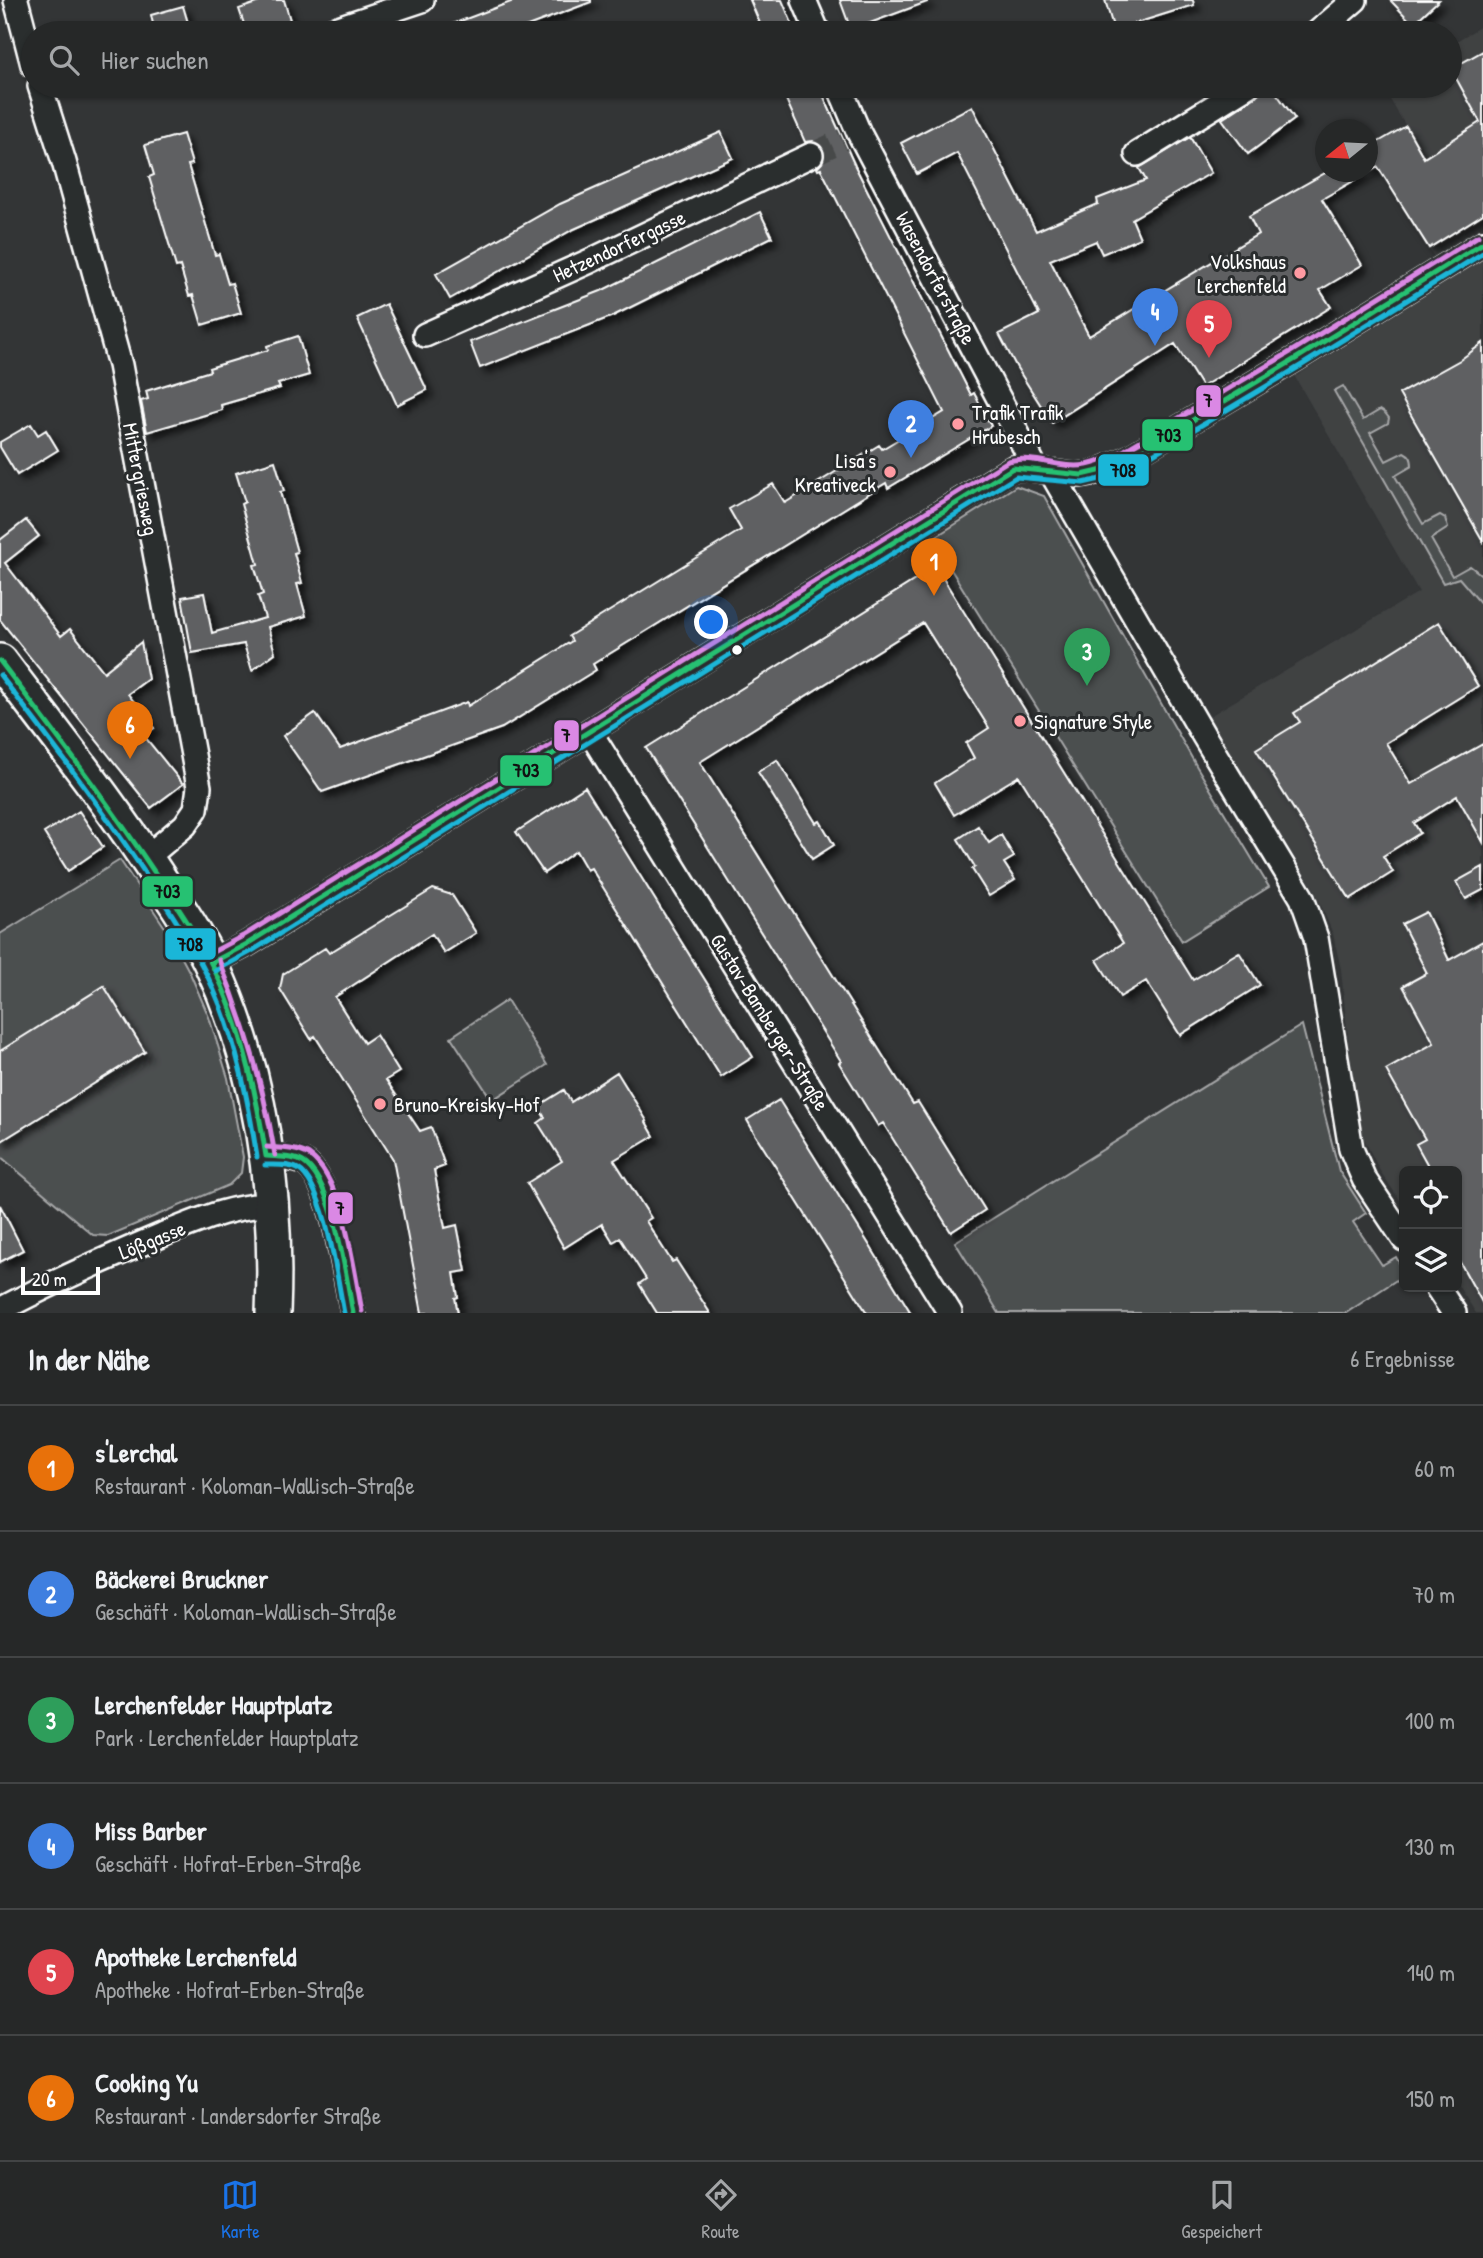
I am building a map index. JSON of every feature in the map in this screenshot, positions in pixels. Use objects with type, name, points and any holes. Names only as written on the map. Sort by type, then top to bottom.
[{"type":"main road","points":[[0,661],[80,764],[146,858],[211,963],[230,1008],[250,1070],[266,1156],[271,1205],[273,1313]]},
{"type":"street","points":[[16,0],[21,21]]},
{"type":"street","points":[[361,21],[422,0]]},
{"type":"street","points":[[804,0],[813,21]]},
{"type":"street","points":[[1330,21],[1354,0]]},
{"type":"street","name":"Mittergriesweg","points":[[44,98],[120,365],[199,787],[196,809],[185,825],[146,858]]},
{"type":"street","name":"Wasendorferstraße","points":[[842,98],[851,136],[1044,470],[1302,898],[1316,938],[1351,1149],[1364,1179],[1399,1232]]},
{"type":"street","points":[[1137,154],[1228,98]]},
{"type":"street","name":"Hetzendorfergasse","points":[[425,335],[590,261],[811,155]]},
{"type":"street","points":[[211,963],[247,944],[1013,468],[1077,475],[1103,470],[1129,458],[1483,243]]},
{"type":"street","name":"Gustav-Bamberger-Straße","points":[[590,732],[950,1313]]},
{"type":"street","points":[[266,1156],[284,1157],[305,1163],[319,1178],[331,1209],[353,1313]]},
{"type":"street","name":"Lößgasse","points":[[0,1310],[101,1260],[222,1211],[271,1205]]},
{"type":"street","points":[[1440,1292],[1454,1313]]},
{"type":"shaded area","points":[[1483,25],[1483,1313],[1476,1313],[1462,1292],[1462,1166],[1399,1166],[1399,1199],[1380,1171],[1365,1141],[1355,1109],[1341,969],[1333,934],[1315,891],[1208,717],[1419,592],[1295,377],[1449,281],[1378,167],[1417,145],[1389,98],[1462,98],[1462,38]]},
{"type":"shaded area","points":[[1343,386],[1363,420],[1380,410],[1389,418],[1388,423],[1370,433],[1386,461],[1404,452],[1410,457],[1412,466],[1395,476],[1423,524],[1440,515],[1445,518],[1448,528],[1431,539],[1452,576],[1470,566],[1483,576],[1483,606],[1459,578],[1443,583],[1334,391]]},
{"type":"shaded area","points":[[1016,486],[1044,496],[1197,767],[1269,887],[1182,941],[932,539]]},
{"type":"shaded area","points":[[120,860],[168,932],[209,1017],[228,1078],[243,1157],[241,1173],[229,1185],[108,1236],[93,1235],[0,1156],[0,934]]},
{"type":"shaded area","points":[[507,1000],[547,1065],[492,1100],[451,1037]]},
{"type":"shaded area","points":[[1302,1025],[1339,1171],[1366,1213],[1353,1222],[1382,1265],[1396,1257],[1399,1262],[1399,1278],[1346,1313],[999,1313],[955,1242]]},
{"type":"building","points":[[265,0],[284,0],[290,20],[243,21],[239,9]]},
{"type":"building","points":[[516,0],[591,0],[541,21],[460,21]]},
{"type":"building","points":[[750,0],[782,0],[791,21],[759,21]]},
{"type":"building","points":[[840,0],[927,0],[875,21],[848,21]]},
{"type":"building","points":[[1105,0],[1193,0],[1194,5],[1143,21],[1111,21]]},
{"type":"building","points":[[1390,0],[1439,0],[1416,21],[1410,21]]},
{"type":"building","points":[[183,6],[187,21],[152,21],[151,15]]},
{"type":"building","points":[[1483,51],[1483,214],[1429,248],[1378,167],[1378,142],[1406,126],[1424,158],[1480,122],[1462,89],[1462,63]]},
{"type":"building","points":[[785,98],[824,98],[855,166],[971,395],[974,393],[991,426],[888,488],[886,483],[593,664],[596,670],[502,728],[322,792],[283,736],[315,713],[340,749],[467,702],[468,706],[572,641],[569,636],[741,530],[729,509],[773,484],[785,503],[879,445],[882,449],[944,412],[821,169],[817,168],[825,157],[823,148],[813,141],[805,142]]},
{"type":"building","points":[[1254,98],[1280,98],[1295,119],[1248,154],[1222,119]]},
{"type":"building","points":[[972,106],[1036,231],[1098,204],[1097,199],[1146,180],[1139,168],[1190,137],[1211,173],[1132,219],[1140,238],[1102,254],[1096,241],[1050,260],[1089,336],[1258,234],[1249,216],[1315,179],[1315,182],[1352,182],[1322,199],[1362,265],[1320,290],[1331,307],[1202,387],[1175,344],[1052,423],[999,334],[1039,314],[957,153],[917,174],[901,143]]},
{"type":"building","points":[[721,132],[733,158],[572,230],[450,299],[436,274],[560,204]]},
{"type":"building","points":[[183,134],[192,164],[188,165],[215,255],[219,254],[228,284],[232,283],[241,313],[202,325],[180,266],[176,267],[149,177],[154,175],[145,145]]},
{"type":"building","points":[[760,212],[772,237],[613,316],[480,368],[470,342],[601,291]]},
{"type":"building","points":[[386,304],[427,390],[397,405],[357,318]]},
{"type":"building","points":[[298,336],[309,375],[278,384],[280,388],[221,405],[222,410],[147,432],[141,401],[148,399],[146,391],[210,371],[209,368],[268,350],[267,346]]},
{"type":"building","points":[[1483,343],[1483,541],[1399,394],[1460,360]]},
{"type":"building","points":[[31,424],[38,435],[46,430],[58,450],[17,475],[0,447],[0,442]]},
{"type":"building","points":[[275,461],[284,491],[280,492],[297,552],[294,553],[302,583],[297,584],[306,616],[268,627],[275,653],[252,670],[244,644],[192,653],[182,597],[204,593],[212,633],[265,618],[258,596],[263,594],[254,565],[258,564],[241,504],[245,502],[236,473]]},
{"type":"building","points":[[26,520],[39,536],[5,563],[61,636],[70,629],[104,672],[141,642],[148,679],[128,694],[154,728],[144,736],[183,784],[151,808],[0,620],[0,540]]},
{"type":"building","points":[[936,567],[1193,980],[1239,952],[1260,985],[1180,1035],[1146,981],[1120,997],[1097,960],[1123,943],[1019,776],[954,815],[935,783],[974,758],[966,743],[989,728],[923,623],[700,762],[913,1104],[918,1102],[985,1210],[951,1232],[883,1123],[878,1126],[839,1063],[841,1061],[646,748]]},
{"type":"building","points":[[1439,622],[1478,686],[1386,743],[1411,784],[1483,744],[1483,842],[1457,796],[1414,823],[1420,833],[1383,856],[1393,872],[1350,899],[1256,749],[1300,722],[1294,713]]},
{"type":"building","points":[[777,760],[816,823],[820,821],[834,845],[812,859],[758,772]]},
{"type":"building","points":[[585,787],[753,1057],[721,1077],[591,868],[587,870],[576,851],[544,873],[516,832]]},
{"type":"building","points":[[79,811],[103,847],[68,871],[44,833]]},
{"type":"building","points":[[978,826],[989,843],[1001,835],[1014,857],[1004,863],[1015,880],[989,896],[958,839]]},
{"type":"building","points":[[1483,867],[1483,890],[1466,899],[1456,882]]},
{"type":"building","name":"Bruno-Kreisky-Hof","points":[[433,889],[452,895],[476,933],[444,953],[432,934],[335,997],[364,1043],[376,1035],[399,1072],[386,1080],[420,1131],[431,1127],[445,1166],[434,1170],[445,1228],[457,1225],[466,1271],[454,1273],[458,1313],[422,1313],[393,1159],[315,1036],[311,1039],[280,989],[283,974],[325,948],[329,953]]},
{"type":"building","points":[[1426,912],[1449,960],[1483,941],[1483,1304],[1462,1266],[1462,1166],[1428,1166],[1416,1144],[1425,1139],[1386,1070],[1434,1043],[1403,986],[1427,973],[1402,924]]},
{"type":"building","points":[[104,986],[145,1052],[0,1142],[0,1051]]},
{"type":"building","points":[[617,1072],[654,1136],[614,1160],[651,1218],[646,1221],[672,1262],[676,1260],[710,1313],[657,1313],[639,1284],[646,1279],[620,1238],[613,1242],[602,1224],[564,1248],[527,1183],[562,1161],[538,1123],[545,1118],[538,1106],[564,1090],[571,1102]]},
{"type":"building","points":[[779,1100],[911,1313],[867,1313],[755,1134],[747,1120]]},
{"type":"building","points":[[0,1205],[23,1250],[0,1262]]},
{"type":"tunnel","points":[[811,155],[843,140]]},
{"type":"transit line","name":"7","points":[[207,955],[243,936],[1008,461],[1025,459],[1082,466],[1125,450],[1478,236]]},
{"type":"transit line","name":"703","points":[[211,963],[247,944],[1013,468],[1082,475],[1103,470],[1129,458],[1483,243]]},
{"type":"transit line","name":"708","points":[[215,971],[252,951],[1016,477],[1083,483],[1105,478],[1133,466],[1483,253]]},
{"type":"transit line","name":"703","points":[[0,661],[119,821],[208,957],[222,986],[244,1049],[266,1156]]},
{"type":"transit line","name":"708","points":[[0,675],[115,829],[199,960],[213,988],[235,1050],[257,1157]]},
{"type":"transit line","name":"7","points":[[219,960],[253,1056],[275,1155]]},
{"type":"transit line","name":"7","points":[[267,1147],[294,1150],[309,1155],[321,1167],[331,1184],[346,1227],[362,1311]]},
{"type":"transit line","name":"703","points":[[266,1156],[303,1162],[314,1173],[323,1189],[337,1232],[353,1313]]},
{"type":"transit line","name":"708","points":[[265,1165],[298,1169],[316,1193],[329,1235],[344,1313]]},
{"type":"place","name":"Volkshaus Lerchenfeld","points":[[1300,273]]},
{"type":"place","name":"Miss Barber","points":[[1155,346]]},
{"type":"place","name":"Apotheke Lerchenfeld","points":[[1209,358]]},
{"type":"place","name":"Trafik Trafik Hrubesch","points":[[958,424]]},
{"type":"place","name":"Bäckerei Bruckner","points":[[911,458]]},
{"type":"place","name":"Lisa's Kreativeck","points":[[890,472]]},
{"type":"place","name":"s'Lerchal","points":[[934,596]]},
{"type":"place","name":"Lerchenfelder Hauptplatz","points":[[1087,686]]},
{"type":"place","name":"Signature Style","points":[[1020,721]]},
{"type":"place","name":"Cooking Yu","points":[[130,759]]},
{"type":"place","name":"Bruno-Kreisky-Hof","points":[[380,1104]]}]
